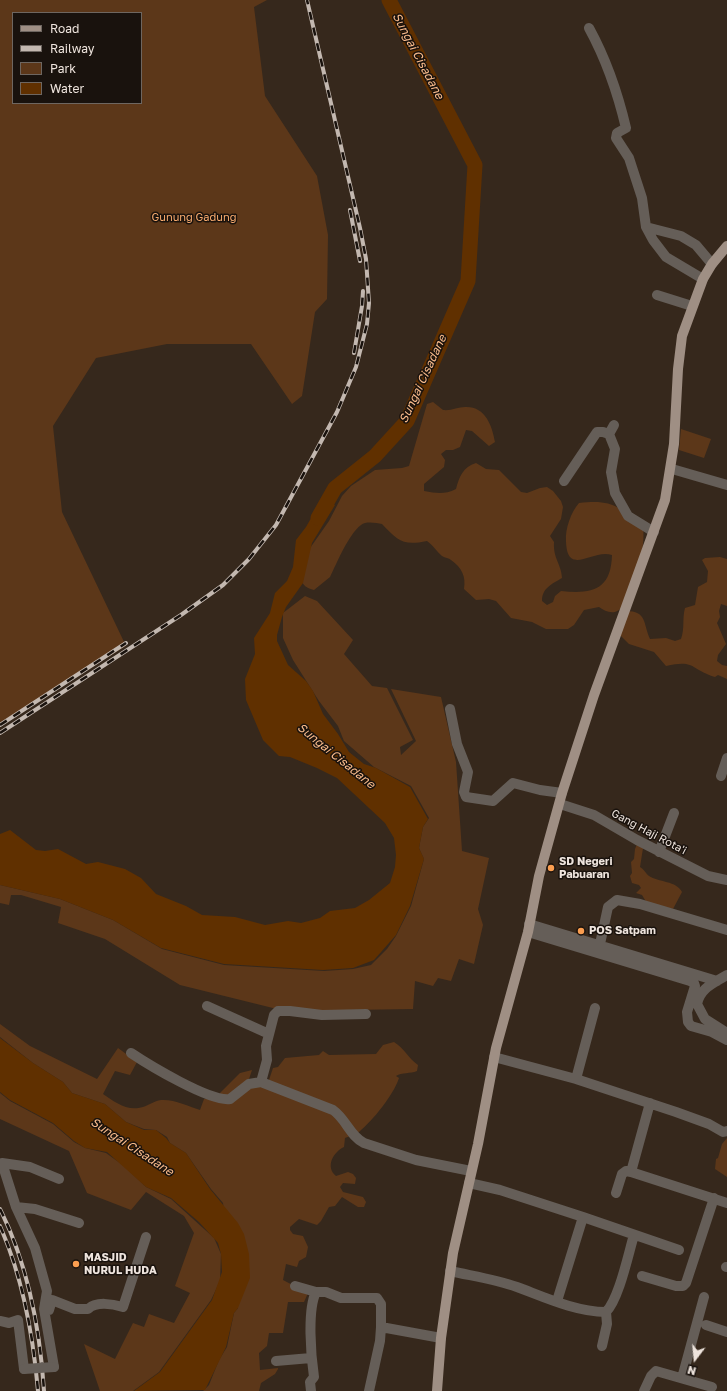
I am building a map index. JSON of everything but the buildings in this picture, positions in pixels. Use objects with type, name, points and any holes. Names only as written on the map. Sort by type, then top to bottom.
[{"type":"main road","points":[[437,1391],[440,1338],[450,1271],[494,1057],[529,928],[539,876],[562,793],[594,695],[665,500],[672,469],[677,419],[680,351],[692,306],[703,279],[712,264],[727,246]]},
{"type":"street","points":[[589,28],[609,71],[620,104],[626,128],[617,133],[616,138],[629,158],[642,198],[646,227],[659,250],[666,257],[703,279]]},
{"type":"street","points":[[646,227],[681,236],[696,245],[712,264]]},
{"type":"street","points":[[657,294],[692,306]]},
{"type":"street","points":[[609,434],[614,425]]},
{"type":"street","points":[[564,481],[596,432],[609,434],[615,449],[612,472],[615,493],[628,516],[654,532]]},
{"type":"street","points":[[672,469],[727,485]]},
{"type":"street","points":[[450,709],[456,744],[468,772],[464,792],[466,797],[493,801],[513,783],[540,790],[562,793]]},
{"type":"street","points":[[721,776],[727,758]]},
{"type":"street","name":"Gang Haji Rota'i","points":[[560,804],[594,815],[659,852],[708,876],[727,880]]},
{"type":"street","points":[[659,852],[674,813]]},
{"type":"street","points":[[600,944],[608,907],[618,900],[640,904],[727,930]]},
{"type":"street","points":[[529,928],[600,944],[717,981]]},
{"type":"street","points":[[529,928],[694,983],[695,986],[687,1012],[688,1022],[691,1026],[712,1032],[727,1040]]},
{"type":"street","points":[[727,975],[707,987],[700,995],[697,1004],[704,1019],[727,1033]]},
{"type":"street","points":[[207,1006],[269,1034]]},
{"type":"street","points":[[576,1079],[595,1008]]},
{"type":"street","points":[[261,1082],[267,1060],[266,1046],[274,1015],[278,1011],[282,1010],[322,1015],[366,1014]]},
{"type":"street","points":[[131,1053],[161,1071],[219,1099],[230,1099],[249,1084],[261,1082],[333,1110],[340,1116],[358,1140],[364,1143],[416,1160],[471,1171]]},
{"type":"street","points":[[494,1057],[576,1079],[709,1124],[723,1132],[727,1131]]},
{"type":"street","points":[[631,1172],[650,1103]]},
{"type":"street","points":[[0,1321],[9,1323],[18,1320],[24,1369],[54,1367],[44,1309],[47,1291],[35,1248],[16,1207],[2,1163],[30,1167],[60,1179]]},
{"type":"street","points":[[616,1193],[622,1174],[626,1171],[727,1203]]},
{"type":"street","points":[[469,1183],[500,1190],[679,1250]]},
{"type":"street","points":[[642,1276],[676,1286],[683,1286],[686,1283],[714,1198]]},
{"type":"street","points":[[16,1207],[35,1209],[80,1223]]},
{"type":"street","points":[[557,1301],[583,1217]]},
{"type":"street","points":[[450,1271],[492,1280],[597,1313],[606,1312],[610,1308],[615,1297],[634,1235]]},
{"type":"street","points":[[44,1309],[49,1310],[52,1300],[75,1309],[88,1309],[92,1306],[111,1304],[123,1307],[146,1237]]},
{"type":"street","points":[[295,1286],[316,1292],[326,1292],[341,1298],[377,1298],[381,1304],[380,1341],[370,1391]]},
{"type":"street","points":[[311,1391],[310,1382],[314,1376],[310,1341],[312,1308],[316,1292]]},
{"type":"street","points":[[682,1378],[704,1297]]},
{"type":"street","points":[[602,1346],[607,1324],[606,1312]]},
{"type":"street","points":[[706,1325],[727,1332]]},
{"type":"street","points":[[381,1327],[440,1338]]},
{"type":"street","points":[[276,1361],[311,1358]]},
{"type":"street","points":[[644,1391],[653,1372],[660,1372],[682,1378],[708,1388]]},
{"type":"green space","name":"Gunung Gadung","points":[[0,0],[267,0],[254,7],[265,96],[317,176],[328,235],[327,299],[315,312],[302,396],[292,404],[251,344],[167,344],[96,358],[53,426],[62,512],[126,646],[0,723]]},
{"type":"green space","points":[[433,402],[443,410],[465,407],[478,410],[489,423],[495,442],[489,446],[472,431],[466,430],[460,447],[453,450],[446,450],[441,454],[445,460],[444,467],[424,484],[424,491],[444,493],[456,489],[462,473],[468,467],[476,463],[486,469],[499,470],[521,492],[527,493],[547,487],[553,491],[561,501],[563,507],[561,519],[550,536],[554,542],[555,553],[562,578],[548,587],[544,593],[542,601],[547,605],[553,602],[555,596],[561,591],[581,592],[597,588],[608,576],[611,567],[612,555],[597,555],[576,560],[571,558],[567,552],[566,536],[568,526],[573,511],[579,503],[600,502],[615,506],[643,527],[643,547],[638,572],[630,595],[625,604],[619,610],[611,612],[599,607],[584,610],[574,625],[568,629],[546,629],[532,622],[511,618],[496,601],[489,599],[476,600],[464,589],[464,576],[460,569],[450,559],[442,556],[427,541],[412,543],[402,541],[392,535],[382,524],[374,523],[363,524],[356,530],[343,550],[330,577],[314,590],[304,585],[301,579],[308,551],[329,521],[342,496],[351,486],[375,470],[409,466],[427,404]]},
{"type":"green space","points":[[681,429],[711,439],[704,458],[679,450]]},
{"type":"green space","points":[[720,557],[727,559],[727,606],[721,604],[719,611],[720,617],[717,623],[726,644],[718,655],[717,661],[722,665],[727,666],[727,679],[718,675],[715,677],[707,674],[688,664],[666,666],[654,652],[629,644],[620,635],[626,611],[638,613],[641,616],[650,639],[666,638],[675,641],[681,639],[685,608],[695,605],[698,587],[707,582],[708,571],[702,560],[705,558]]},
{"type":"green space","points":[[305,596],[317,601],[353,640],[344,654],[372,686],[387,688],[413,740],[400,747],[401,755],[416,741],[391,689],[441,697],[456,762],[462,851],[489,858],[478,909],[483,925],[474,964],[459,959],[451,981],[438,978],[433,986],[415,981],[413,1009],[285,1011],[180,985],[105,939],[58,923],[61,907],[21,895],[11,895],[9,905],[0,903],[0,885],[60,899],[113,920],[162,949],[224,965],[324,971],[353,969],[371,965],[387,949],[396,936],[411,906],[424,859],[419,848],[423,827],[429,818],[411,786],[374,767],[344,741],[338,726],[319,701],[293,660],[283,638],[283,613]]},
{"type":"green space","points":[[638,842],[644,842],[640,867],[649,876],[680,888],[682,892],[673,909],[648,905],[642,895],[636,893],[641,888],[639,885],[632,883],[630,876],[632,873],[631,862],[634,859],[635,849]]},
{"type":"green space","points":[[0,1024],[30,1046],[97,1079],[118,1048],[137,1062],[130,1075],[115,1071],[103,1094],[126,1107],[132,1108],[143,1107],[156,1101],[166,1100],[181,1103],[200,1110],[204,1099],[214,1099],[240,1073],[252,1070],[249,1079],[268,1083],[273,1068],[278,1067],[285,1058],[319,1055],[323,1051],[329,1055],[376,1054],[383,1045],[394,1042],[418,1065],[417,1071],[396,1076],[399,1078],[396,1085],[382,1107],[359,1132],[345,1138],[344,1147],[337,1152],[332,1160],[331,1168],[336,1176],[348,1172],[353,1174],[356,1178],[355,1184],[343,1183],[340,1187],[343,1192],[363,1197],[366,1202],[364,1207],[358,1207],[342,1197],[335,1206],[329,1207],[317,1225],[299,1219],[290,1227],[293,1234],[303,1236],[308,1247],[306,1257],[299,1261],[297,1267],[286,1264],[283,1280],[308,1293],[304,1302],[288,1302],[283,1333],[269,1333],[267,1346],[259,1353],[260,1370],[278,1369],[275,1374],[261,1383],[259,1391],[203,1391],[209,1385],[219,1360],[227,1347],[234,1313],[238,1308],[223,1203],[211,1189],[186,1153],[170,1143],[167,1137],[156,1130],[144,1129],[126,1122],[105,1104],[72,1093],[63,1082],[33,1063],[0,1037]]},
{"type":"green space","points":[[0,1093],[10,1101],[53,1124],[74,1142],[85,1148],[106,1153],[124,1166],[146,1187],[171,1199],[214,1238],[221,1254],[220,1281],[211,1300],[159,1372],[133,1391],[100,1391],[84,1344],[115,1359],[133,1323],[144,1327],[149,1314],[174,1323],[190,1293],[175,1286],[194,1233],[184,1216],[146,1192],[131,1210],[87,1193],[69,1151],[0,1119]]},
{"type":"green space","points":[[727,1138],[727,1177],[715,1169],[716,1159],[718,1158],[722,1144]]},
{"type":"water","points":[[322,499],[335,505],[312,543],[303,583],[286,607],[277,635],[277,641],[288,665],[306,681],[313,691],[323,714],[349,752],[364,764],[376,768],[410,787],[428,819],[423,827],[419,848],[424,859],[410,906],[396,935],[374,960],[353,968],[323,970],[224,964],[161,948],[113,920],[60,899],[0,885],[0,834],[10,830],[36,850],[45,851],[58,849],[86,864],[98,862],[125,869],[141,878],[156,894],[186,906],[202,915],[235,917],[265,925],[288,921],[301,923],[320,918],[330,911],[355,908],[369,900],[390,883],[395,867],[396,855],[394,838],[385,823],[337,778],[290,757],[279,756],[263,740],[246,700],[245,679],[255,654],[254,638],[270,613],[275,593],[287,581],[293,567],[296,540],[306,527]]},
{"type":"water","points":[[0,1038],[33,1063],[63,1082],[72,1093],[105,1104],[126,1122],[144,1130],[156,1130],[170,1143],[186,1153],[210,1189],[238,1223],[244,1234],[249,1254],[250,1278],[238,1308],[234,1313],[226,1347],[205,1390],[134,1391],[160,1372],[212,1300],[222,1272],[221,1254],[218,1243],[199,1222],[171,1198],[146,1187],[107,1152],[85,1148],[74,1141],[53,1123],[10,1100],[0,1092]]},
{"type":"waterway","name":"Sungai Cisadane","points":[[318,518],[335,488],[375,456],[407,421],[468,281],[475,165],[389,0]]},
{"type":"railway","points":[[0,733],[181,615],[223,585],[249,559],[276,525],[337,412],[356,367],[367,324],[369,303],[366,259],[307,0]]},
{"type":"railway","points":[[350,210],[360,261]]},
{"type":"railway","points":[[354,353],[363,291]]},
{"type":"railway","points":[[0,725],[126,643]]},
{"type":"railway","points":[[0,1209],[18,1252],[31,1298],[36,1321],[44,1391]]},
{"type":"railway","points":[[0,1226],[15,1266],[26,1307],[38,1391]]},
{"type":"place","name":"SD Negeri Pabuaran","points":[[551,868]]},
{"type":"place","name":"POS Satpam","points":[[581,931]]},
{"type":"place","name":"MASJID NURUL HUDA","points":[[76,1264]]}]
